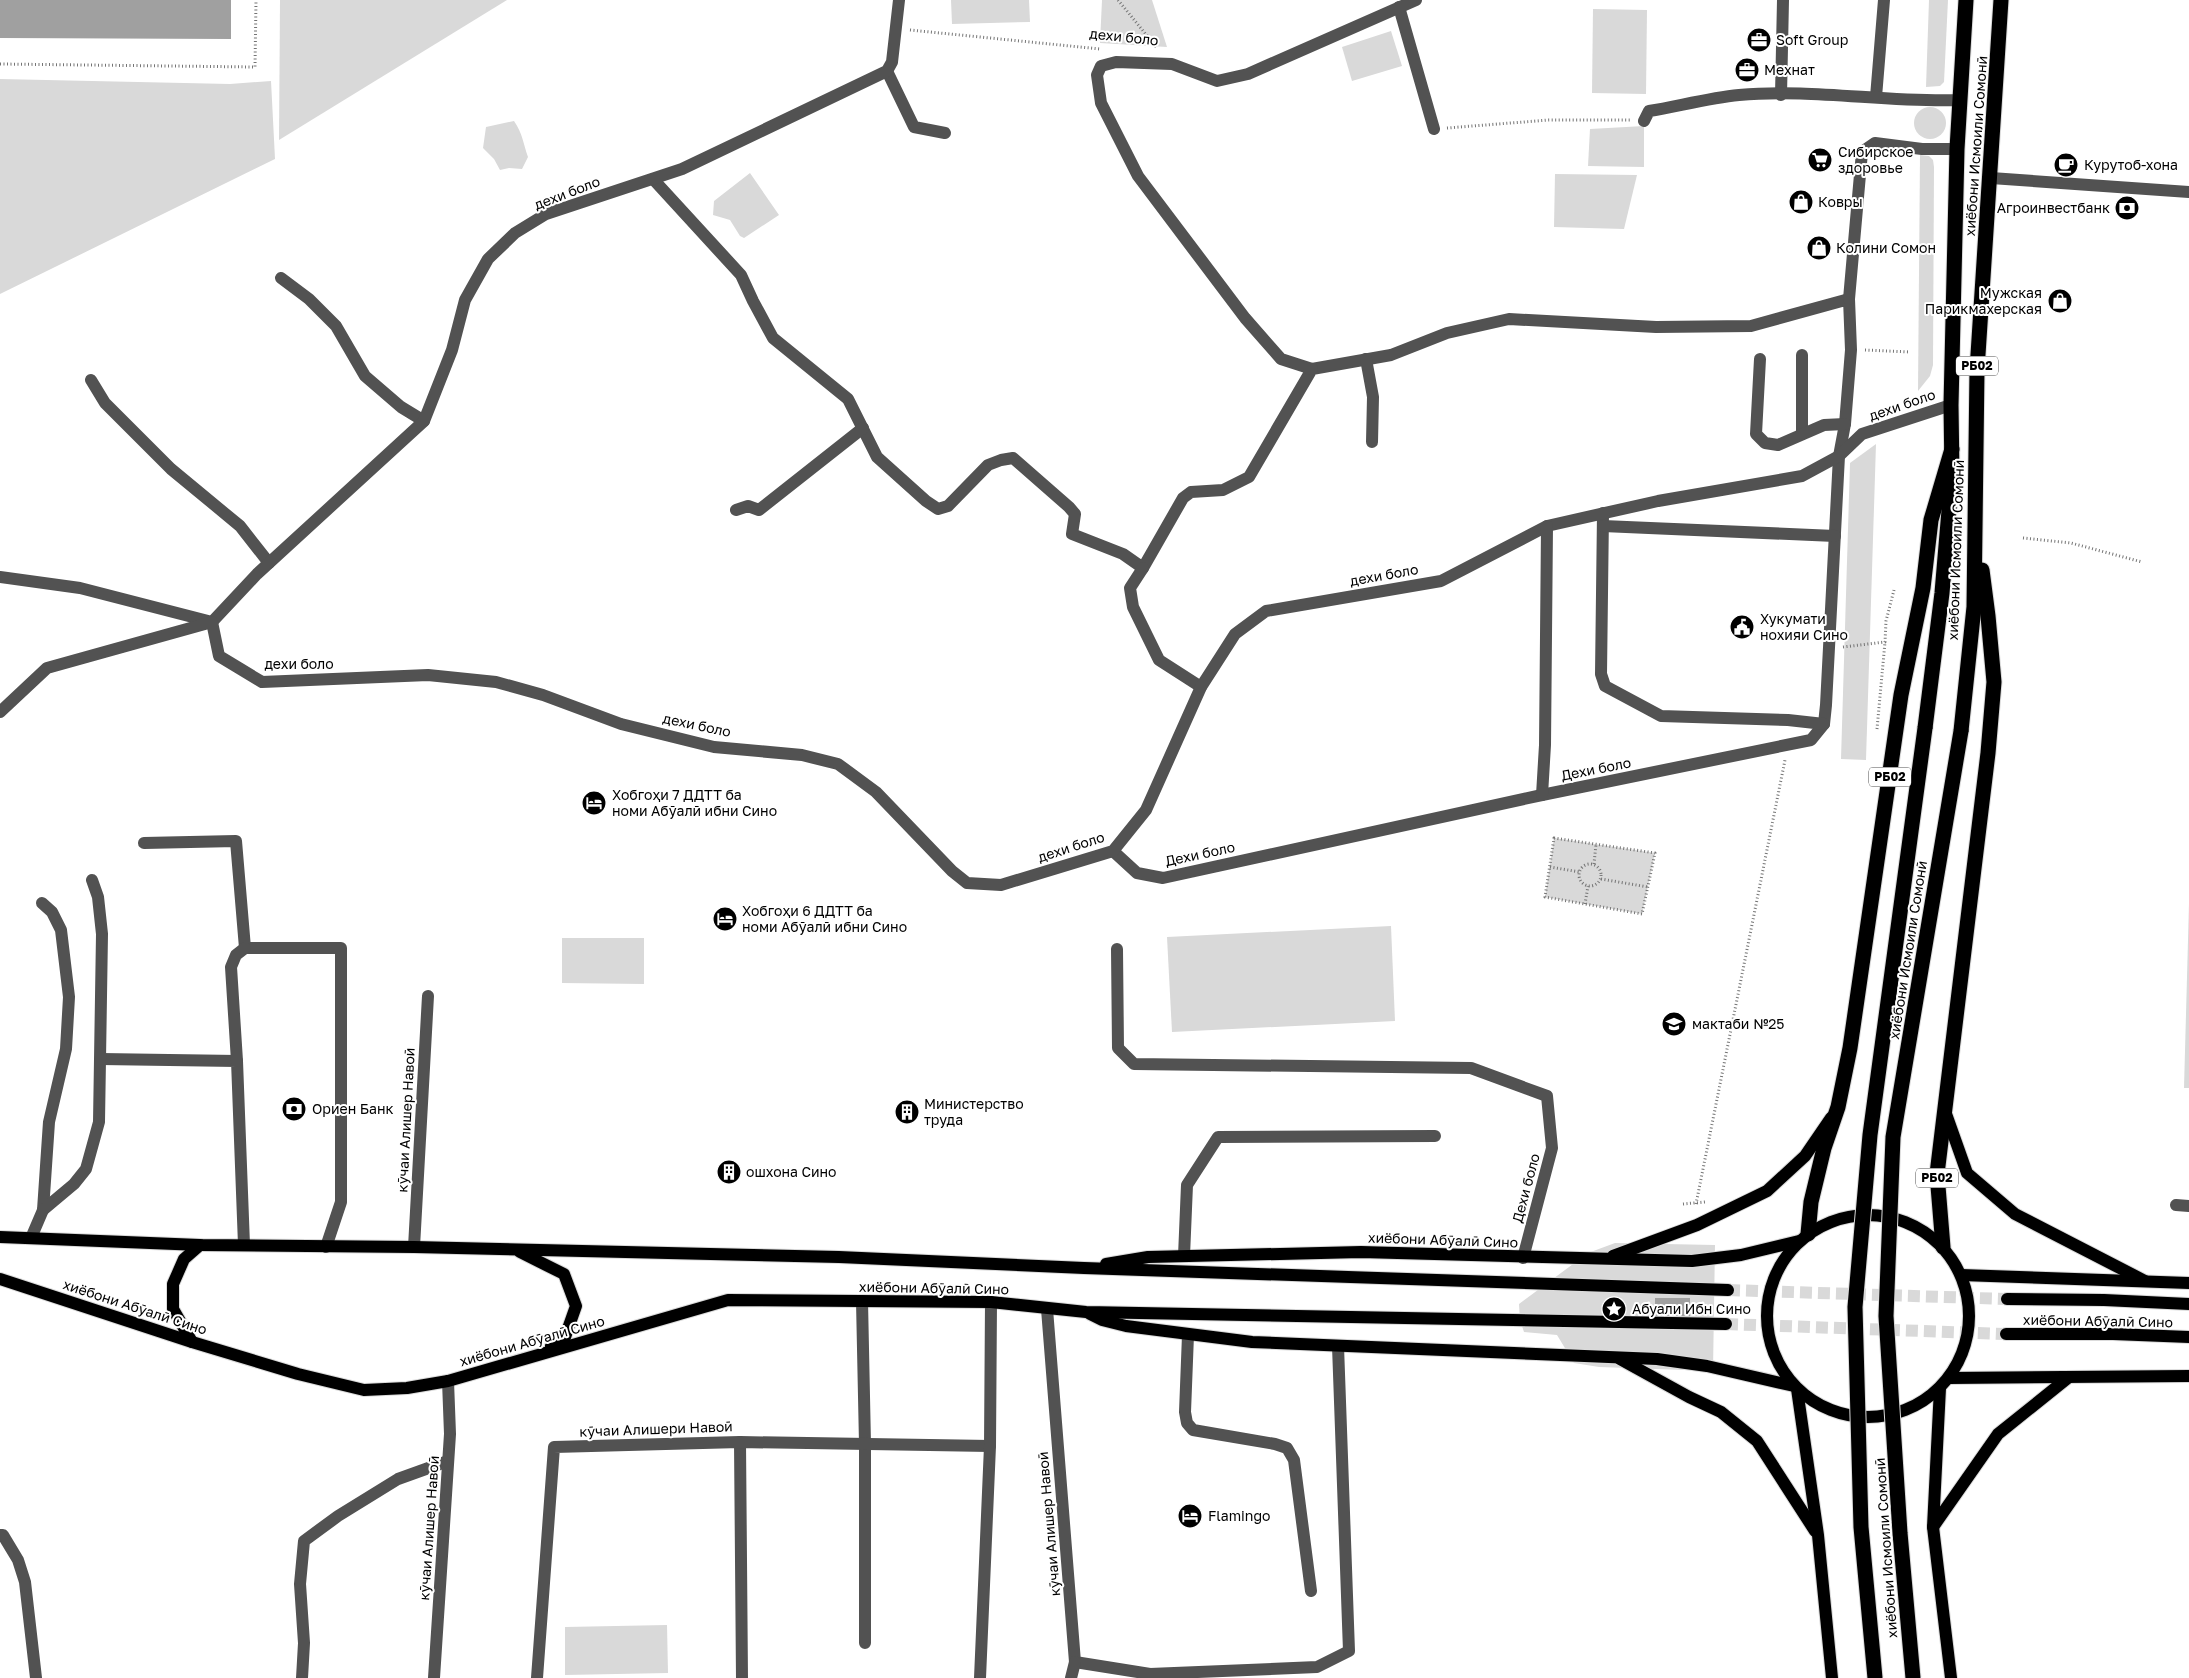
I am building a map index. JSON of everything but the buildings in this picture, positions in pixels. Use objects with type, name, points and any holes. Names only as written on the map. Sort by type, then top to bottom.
[{"type":"highway","name":"хиёбони Исмоили Сомонӣ","points":[[1875,1678],[1861,1528],[1855,1307],[1870,1135],[1942,593],[1952,475],[1951,404],[1957,149],[1966,0]]},
{"type":"highway","name":"хиёбони Исмоили Сомонӣ","points":[[1913,1678],[1900,1533],[1886,1316],[1893,1137],[1961,731],[1974,607],[1977,370],[1991,178],[2001,0]]},
{"type":"highway","name":"РБ02","points":[[1803,1238],[1820,1166],[1838,1107],[1850,1048],[1901,695],[1923,588],[1931,520],[1952,449]]},
{"type":"highway","name":"РБ02","points":[[1943,1247],[1937,1174],[1994,682],[1988,616],[1975,524]]},
{"type":"main road","points":[[1606,1258],[1697,1225],[1767,1191],[1805,1156],[1838,1107]]},
{"type":"main road","points":[[1944,1108],[1967,1173],[2015,1214],[2144,1280]]},
{"type":"main road","points":[[1863,1214],[1892,1217],[1920,1228],[1943,1247],[1961,1275],[1969,1301],[1969,1328],[1962,1354],[1949,1378],[1940,1388],[1920,1404],[1895,1414],[1869,1418],[1843,1415],[1818,1405],[1796,1388],[1779,1364],[1772,1348],[1766,1313],[1771,1286],[1782,1262],[1803,1238],[1834,1220],[1863,1214]]},
{"type":"main road","name":"хиёбони Абӯалӣ Сино","points":[[0,1237],[200,1245],[414,1247],[839,1258],[1728,1290]]},
{"type":"main road","name":"хиёбони Абӯалӣ Сино","points":[[1084,1268],[1148,1257],[1361,1252],[1523,1258],[1701,1260],[1742,1255],[1803,1238]]},
{"type":"main road","points":[[192,1342],[173,1309],[173,1284],[184,1259],[200,1245]]},
{"type":"main road","points":[[517,1251],[564,1274],[576,1306],[564,1340],[531,1356]]},
{"type":"main road","points":[[1961,1275],[2189,1283]]},
{"type":"main road","name":"хиёбони Абӯалӣ Сино","points":[[0,1279],[192,1342],[298,1374],[364,1390],[407,1388],[448,1381],[728,1300],[991,1302],[1086,1312],[1726,1324]]},
{"type":"main road","name":"хиёбони Абӯалӣ Сино","points":[[2007,1299],[2104,1300],[2189,1304]]},
{"type":"main road","name":"хиёбони Абӯалӣ Сино","points":[[1086,1312],[1102,1320],[1126,1326],[1188,1336],[1252,1342],[1657,1359],[1707,1366],[1796,1388]]},
{"type":"main road","name":"хиёбони Абӯалӣ Сино","points":[[2006,1334],[2113,1334],[2189,1337]]},
{"type":"main road","points":[[1616,1356],[1689,1397],[1721,1412],[1757,1441],[1818,1535]]},
{"type":"main road","points":[[1949,1378],[2189,1376]]},
{"type":"main road","points":[[1933,1527],[1998,1434],[2069,1377]]},
{"type":"main road","points":[[1796,1388],[1818,1535],[1832,1678]]},
{"type":"main road","points":[[1940,1388],[1933,1527],[1951,1678]]},
{"type":"street","points":[[899,0],[892,62],[887,71],[914,127],[945,133]]},
{"type":"street","points":[[1416,0],[1248,74],[1217,81],[1172,64],[1116,62],[1101,66],[1097,76],[1101,103],[1138,176],[1245,318],[1281,359],[1312,369],[1391,355],[1447,333],[1509,319],[1656,326],[1751,326],[1849,299]]},
{"type":"street","points":[[1780,95],[1783,0]]},
{"type":"street","points":[[1876,97],[1884,0]]},
{"type":"street","points":[[1399,7],[1434,129]]},
{"type":"street","name":"дехи боло","points":[[887,71],[682,169],[546,214],[515,233],[488,259],[465,300],[452,350],[424,421],[269,563],[212,622],[219,656],[262,682],[428,675],[496,682],[543,695],[621,724],[705,744],[802,755],[838,764],[876,792],[952,871],[967,882],[1001,885],[1113,851],[1146,810],[1201,687],[1235,634],[1266,611],[1441,581],[1547,526],[1603,520],[1658,501],[1802,476],[1839,456],[1862,434],[1951,404]]},
{"type":"street","points":[[1644,121],[1649,111],[1739,95],[1876,97],[1926,101],[1960,100]]},
{"type":"street","points":[[1835,536],[1603,520],[1601,674],[1605,686],[1661,716],[1788,720],[1824,724],[1830,648],[1839,456],[1851,350],[1849,299],[1862,152],[1874,143],[1922,149],[1957,149]]},
{"type":"street","points":[[1991,178],[2189,192]]},
{"type":"street","points":[[653,179],[741,275],[752,301],[773,338],[848,399],[877,456],[926,501],[938,509],[948,506],[988,465],[1013,458],[1075,514],[1072,534],[1123,554],[1143,568]]},
{"type":"street","points":[[281,278],[309,299],[336,326],[365,376],[401,407],[424,421]]},
{"type":"street","points":[[1802,355],[1802,434]]},
{"type":"street","points":[[1366,359],[1373,397],[1372,442]]},
{"type":"street","points":[[1760,359],[1756,434],[1765,442],[1778,445],[1824,425],[1844,424]]},
{"type":"street","points":[[1201,687],[1159,660],[1133,607],[1130,588],[1183,498],[1191,492],[1223,490],[1249,477],[1312,369]]},
{"type":"street","points":[[91,380],[105,403],[171,469],[240,526],[269,563]]},
{"type":"street","points":[[736,510],[748,506],[759,510],[863,428]]},
{"type":"street","points":[[1542,795],[1545,745],[1547,526]]},
{"type":"street","points":[[0,576],[80,588],[212,622]]},
{"type":"street","points":[[0,712],[47,668],[212,622]]},
{"type":"street","name":"Дехи боло","points":[[1113,851],[1137,873],[1163,878],[1542,795],[1810,740],[1824,724]]},
{"type":"street","points":[[144,843],[236,841],[244,948]]},
{"type":"street","points":[[43,1210],[74,1184],[86,1169],[99,1122],[102,934],[98,897],[92,880]]},
{"type":"street","points":[[31,1238],[43,1210],[49,1122],[66,1049],[69,997],[61,930],[52,912],[42,903]]},
{"type":"street","points":[[244,1245],[237,1061],[231,967],[236,955],[244,948],[341,948],[341,1202],[326,1247]]},
{"type":"street","name":"Дехи боло","points":[[1118,949],[1118,1048],[1134,1064],[1471,1068],[1547,1096],[1552,1148],[1523,1258]]},
{"type":"street","name":"кӯчаи Алишер Навоӣ","points":[[414,1247],[428,996]]},
{"type":"street","points":[[101,1059],[237,1061]]},
{"type":"street","points":[[1184,1256],[1188,1185],[1218,1137],[1435,1136]]},
{"type":"street","points":[[862,1301],[865,1444],[865,1643]]},
{"type":"street","points":[[980,1678],[990,1446],[991,1302]]},
{"type":"street","name":"кӯчаи Алишер Навоӣ","points":[[1047,1309],[1075,1662],[1071,1678]]},
{"type":"street","points":[[1188,1336],[1185,1412],[1187,1422],[1193,1430],[1275,1444],[1286,1448],[1294,1460],[1311,1590]]},
{"type":"street","points":[[1075,1662],[1150,1676],[1317,1673],[1349,1651],[1338,1346]]},
{"type":"street","name":"кӯчаи Алишер Навоӣ","points":[[434,1678],[450,1434],[448,1381]]},
{"type":"street","points":[[740,1442],[742,1678]]},
{"type":"street","name":"кӯчаи Алишери Навоӣ","points":[[537,1678],[554,1447],[740,1442],[990,1446]]},
{"type":"street","points":[[302,1678],[304,1644],[300,1584],[304,1542],[338,1516],[398,1479],[448,1461]]},
{"type":"street","points":[[0,1535],[3,1535],[18,1560],[26,1582],[36,1678]]},
{"type":"path","points":[[0,64],[254,67],[256,0]]},
{"type":"path","name":"дехи боло","points":[[1118,0],[1162,55],[1172,64]]},
{"type":"path","name":"дехи боло","points":[[896,29],[1103,49]]},
{"type":"path","points":[[1434,129],[1549,120],[1644,121]]},
{"type":"path","points":[[1851,350],[1910,352]]},
{"type":"path","points":[[2023,538],[2071,543],[2142,562]]},
{"type":"path","points":[[1877,730],[1886,621],[1894,590]]},
{"type":"path","points":[[1830,648],[1884,642]]},
{"type":"path","points":[[1696,1204],[1788,745]]},
{"type":"path","points":[[1554,838],[1655,853],[1642,914],[1545,897],[1550,867],[1554,838]]},
{"type":"path","points":[[1594,864],[1596,844]]},
{"type":"path","points":[[1588,886],[1580,879],[1580,872],[1584,866],[1594,864],[1600,868],[1601,879]]},
{"type":"path","points":[[1550,867],[1580,872]]},
{"type":"path","points":[[1601,879],[1648,887]]},
{"type":"path","points":[[1588,886],[1596,884],[1601,879]]},
{"type":"path","points":[[1585,904],[1588,886]]},
{"type":"path","points":[[1683,1204],[1713,1201]]},
{"type":"shaded area","points":[[0,0],[231,0],[231,39],[0,38]]},
{"type":"shaded area","points":[[280,0],[507,0],[279,140]]},
{"type":"shaded area","points":[[951,0],[1029,0],[1030,22],[952,24]]},
{"type":"shaded area","points":[[1102,0],[1152,0],[1167,47],[1100,43]]},
{"type":"shaded area","points":[[1929,0],[1948,0],[1944,82],[1940,86],[1926,87]]},
{"type":"shaded area","points":[[1593,9],[1647,10],[1646,94],[1592,93]]},
{"type":"shaded area","points":[[1391,31],[1402,66],[1352,81],[1342,47]]},
{"type":"shaded area","points":[[0,79],[230,84],[271,81],[275,159],[0,294]]},
{"type":"shaded area","points":[[1930,107],[1942,111],[1946,123],[1942,135],[1930,139],[1918,135],[1914,123],[1918,111]]},
{"type":"shaded area","points":[[514,121],[521,134],[528,157],[522,169],[509,168],[500,170],[494,159],[483,148],[486,127]]},
{"type":"shaded area","points":[[1644,126],[1644,167],[1588,166],[1590,129]]},
{"type":"shaded area","points":[[1920,155],[1929,156],[1933,160],[1934,167],[1933,365],[1930,376],[1918,391]]},
{"type":"shaded area","points":[[750,173],[779,215],[744,238],[740,236],[730,220],[713,215],[714,201]]},
{"type":"shaded area","points":[[1555,174],[1637,175],[1624,229],[1554,227]]},
{"type":"shaded area","points":[[1876,444],[1866,760],[1841,759],[1850,463]]},
{"type":"shaded area","points":[[1554,838],[1655,853],[1642,914],[1545,897]]},
{"type":"shaded area","points":[[2189,903],[2189,1088],[2184,1088]]},
{"type":"shaded area","points":[[1391,926],[1395,1021],[1172,1032],[1167,937]]},
{"type":"shaded area","points":[[562,938],[644,938],[644,984],[562,983]]},
{"type":"shaded area","points":[[1615,1243],[1715,1245],[1713,1371],[1599,1367],[1574,1363],[1557,1335],[1524,1332],[1520,1320],[1519,1304],[1588,1253]]},
{"type":"shaded area","points":[[1655,1298],[1690,1298],[1690,1324],[1655,1324]]},
{"type":"shaded area","points":[[667,1625],[668,1673],[565,1675],[565,1627]]},
{"type":"tunnel","points":[[1728,1290],[2007,1299]]},
{"type":"tunnel","points":[[1726,1324],[2006,1334]]},
{"type":"place","name":"Soft Group","points":[[1759,40]]},
{"type":"place","name":"Мехнат","points":[[1747,70]]},
{"type":"place","name":"Сибирское здоровье","points":[[1820,160]]},
{"type":"place","name":"Курутоб-хона","points":[[2066,165]]},
{"type":"place","name":"Ковры","points":[[1801,202]]},
{"type":"place","name":"Агроинвестбанк","points":[[2127,208]]},
{"type":"place","name":"Колини Сомон","points":[[1819,248]]},
{"type":"place","name":"Мужская Парикмахерская","points":[[2060,301]]},
{"type":"place","name":"Хукумати нохияи Сино","points":[[1742,627]]},
{"type":"place","name":"Хобгоҳи 7 ДДТТ ба номи Абӯалӣ ибни Сино","points":[[594,803]]},
{"type":"place","name":"Хобгоҳи 6 ДДТТ ба номи Абӯалӣ ибни Сино","points":[[725,919]]},
{"type":"place","name":"мактаби №25","points":[[1674,1024]]},
{"type":"place","name":"Ориен Банк","points":[[294,1109]]},
{"type":"place","name":"Министерство труда","points":[[907,1112]]},
{"type":"place","name":"ошхона Сино","points":[[729,1172]]},
{"type":"place","name":"Абуали Ибн Сино","points":[[1614,1309]]},
{"type":"place","name":"Flamingo","points":[[1190,1516]]}]
